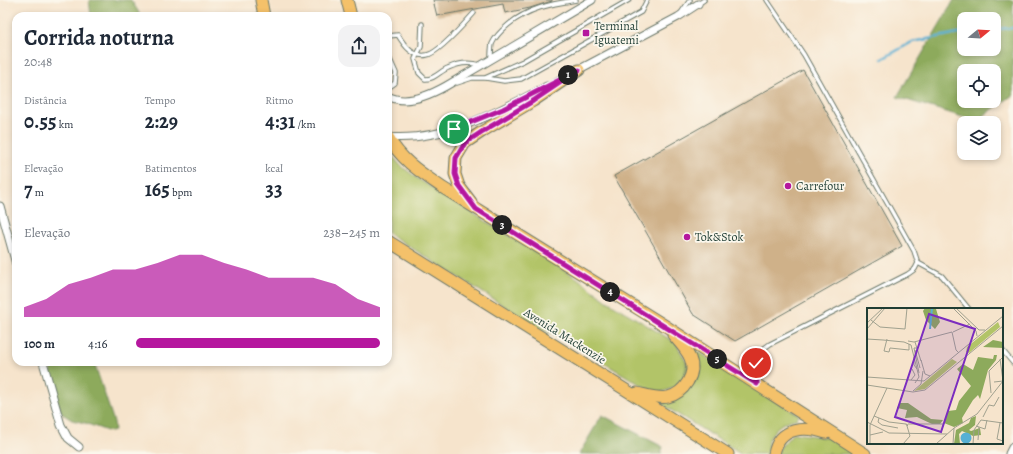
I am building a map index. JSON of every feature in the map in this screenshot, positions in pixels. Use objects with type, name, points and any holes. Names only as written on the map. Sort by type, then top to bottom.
[{"type":"main road","points":[[261,0],[263,12]]},
{"type":"main road","points":[[347,0],[350,12]]},
{"type":"main road","points":[[476,209],[459,186],[455,174],[456,158],[465,143],[533,101],[579,70]]},
{"type":"main road","points":[[392,142],[410,165],[476,209],[664,325],[865,454]]},
{"type":"main road","name":"Avenida Mackenzie","points":[[392,243],[728,454]]},
{"type":"main road","points":[[627,390],[651,397],[667,397],[678,393],[689,381],[692,370],[690,359],[680,343],[664,325]]},
{"type":"main road","points":[[774,454],[776,446],[782,438],[787,433],[797,430],[805,428],[836,436]]},
{"type":"street","points":[[392,97],[401,100],[426,97],[592,0]]},
{"type":"street","points":[[392,140],[426,136],[454,129],[503,109],[678,17],[701,2]]},
{"type":"street","points":[[0,206],[12,250]]},
{"type":"street","points":[[44,366],[61,425],[68,438],[79,447]]},
{"type":"street","points":[[1010,454],[1013,448]]},
{"type":"lane","points":[[491,59],[492,43],[501,30],[518,16],[536,8],[553,3],[576,0]]},
{"type":"lane","points":[[485,78],[523,61],[629,0]]},
{"type":"lane","points":[[446,86],[472,78],[485,78],[504,81],[521,78],[641,12],[647,0]]},
{"type":"lane","points":[[678,17],[690,0]]},
{"type":"lane","points":[[767,0],[804,55],[914,251],[918,263],[942,276],[968,308]]},
{"type":"lane","points":[[392,36],[398,35],[409,50],[425,56],[433,53],[474,13]]},
{"type":"lane","points":[[422,24],[422,47],[415,62],[419,73],[426,80],[453,66],[473,63],[481,65]]},
{"type":"lane","points":[[392,64],[396,73],[395,82],[392,85]]},
{"type":"lane","points":[[757,384],[756,363],[759,352],[770,344],[908,274],[915,269],[918,263]]},
{"type":"lane","points":[[1003,351],[1013,363]]},
{"type":"green space","points":[[89,0],[131,0],[138,12],[90,12]]},
{"type":"green space","points":[[954,0],[1013,0],[1013,95],[1001,103],[1001,64],[957,64],[957,108],[994,108],[983,116],[960,116],[897,97]]},
{"type":"green space","points":[[392,156],[401,166],[418,179],[577,278],[607,301],[676,343],[686,362],[683,378],[675,387],[665,391],[659,392],[648,389],[567,341],[536,326],[392,236]]},
{"type":"green space","points":[[692,348],[799,415],[797,419],[791,420],[779,426],[775,430],[771,435],[767,447],[767,454],[742,454],[663,405],[665,401],[682,395],[690,349]]},
{"type":"green space","points":[[50,366],[95,366],[114,422],[115,431],[110,432],[72,420],[61,413],[52,384]]},
{"type":"green space","points":[[602,415],[663,447],[661,454],[579,454]]},
{"type":"green space","points":[[793,433],[828,438],[854,454],[778,454],[779,449]]},
{"type":"building","points":[[433,0],[552,1],[530,8],[505,13],[503,4],[437,16]]},
{"type":"building","name":"Carrefour","points":[[803,70],[902,246],[735,341],[693,314],[614,176]]},
{"type":"waterway","points":[[1001,29],[1013,28]]},
{"type":"waterway","points":[[882,59],[912,42],[957,33]]},
{"type":"place","name":"Terminal Iguatemi","points":[[586,33]]},
{"type":"place","name":"Carrefour","points":[[788,186]]},
{"type":"place","name":"Tok&Stok","points":[[687,237]]},
{"type":"route","points":[[454,129],[503,109],[579,70],[533,101],[465,143],[456,158],[455,174],[459,186],[476,209],[757,384],[756,363]]}]
